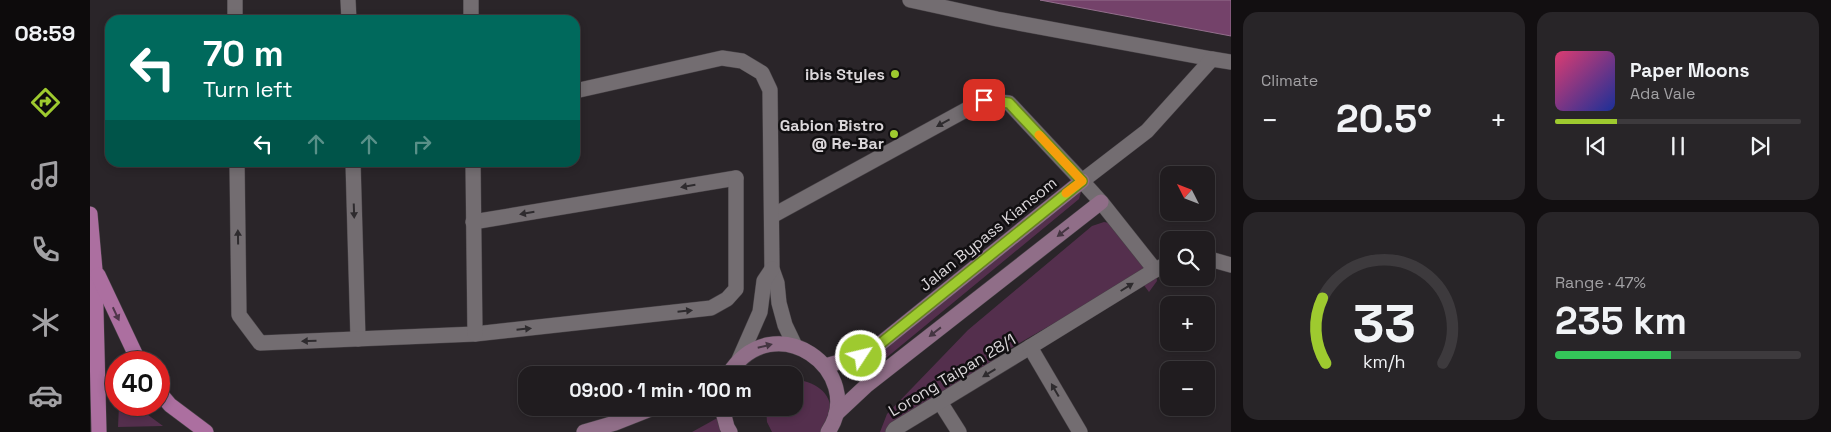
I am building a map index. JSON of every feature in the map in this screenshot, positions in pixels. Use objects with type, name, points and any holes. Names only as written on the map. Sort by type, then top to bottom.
[{"type":"main road","points":[[90,214],[95,270],[99,432]]},
{"type":"main road","points":[[95,270],[134,351]]},
{"type":"main road","points":[[170,405],[206,432]]},
{"type":"street","points":[[235,0],[235,15]]},
{"type":"street","points":[[348,0],[349,15]]},
{"type":"street","points":[[471,0],[471,15]]},
{"type":"street","points":[[910,0],[998,19],[1231,62]]},
{"type":"street","points":[[580,90],[722,58],[742,61],[762,73],[770,90],[772,269],[777,283],[779,303],[785,325],[795,346]]},
{"type":"street","name":"Jalan Bypass Kiansom","points":[[825,366],[861,356],[880,344],[1147,131],[1212,60]]},
{"type":"street","points":[[772,216],[984,100],[1009,103],[1101,202],[1154,270]]},
{"type":"street","points":[[237,167],[239,315],[260,343],[475,334],[711,308],[727,299],[736,289],[736,178],[473,222]]},
{"type":"street","points":[[353,167],[358,339]]},
{"type":"street","points":[[472,167],[475,334]]},
{"type":"street","points":[[832,426],[866,385],[1101,202]]},
{"type":"street","points":[[1215,261],[1231,265]]},
{"type":"street","name":"Lorong Taipan 28/1","points":[[893,432],[1160,267]]},
{"type":"street","points":[[738,362],[760,312],[764,282],[772,269]]},
{"type":"street","points":[[735,366],[746,354],[768,345],[795,346],[815,356],[825,366],[833,381],[837,397],[832,426]]},
{"type":"street","points":[[1030,348],[1080,432]]},
{"type":"street","points":[[940,402],[958,432]]},
{"type":"street","points":[[584,432],[633,416]]},
{"type":"street","points":[[724,416],[730,432]]},
{"type":"shaded area","points":[[1040,0],[1231,0],[1231,36]]},
{"type":"shaded area","points":[[1080,188],[1079,199],[882,362],[877,362],[873,358],[871,354]]},
{"type":"shaded area","points":[[1104,222],[1115,224],[1156,269],[1157,281],[1149,292],[1137,276],[995,357],[1001,367],[890,432],[880,432],[887,414],[968,330],[1092,226]]},
{"type":"shaded area","points":[[803,381],[820,389],[828,399],[831,415],[825,432],[772,432],[767,422],[767,416],[803,416]]},
{"type":"shaded area","points":[[118,416],[149,416],[163,426],[118,427]]},
{"type":"shaded area","points":[[721,416],[731,416],[735,432],[692,432]]},
{"type":"slow traffic","points":[[1039,135],[1082,181],[1066,193]]},
{"type":"place","name":"ibis Styles","points":[[895,74]]},
{"type":"place","name":"Gabion Bistro @ Re-Bar","points":[[894,134]]},
{"type":"route","points":[[861,356],[880,344],[1082,181],[1009,103],[984,100]]}]
